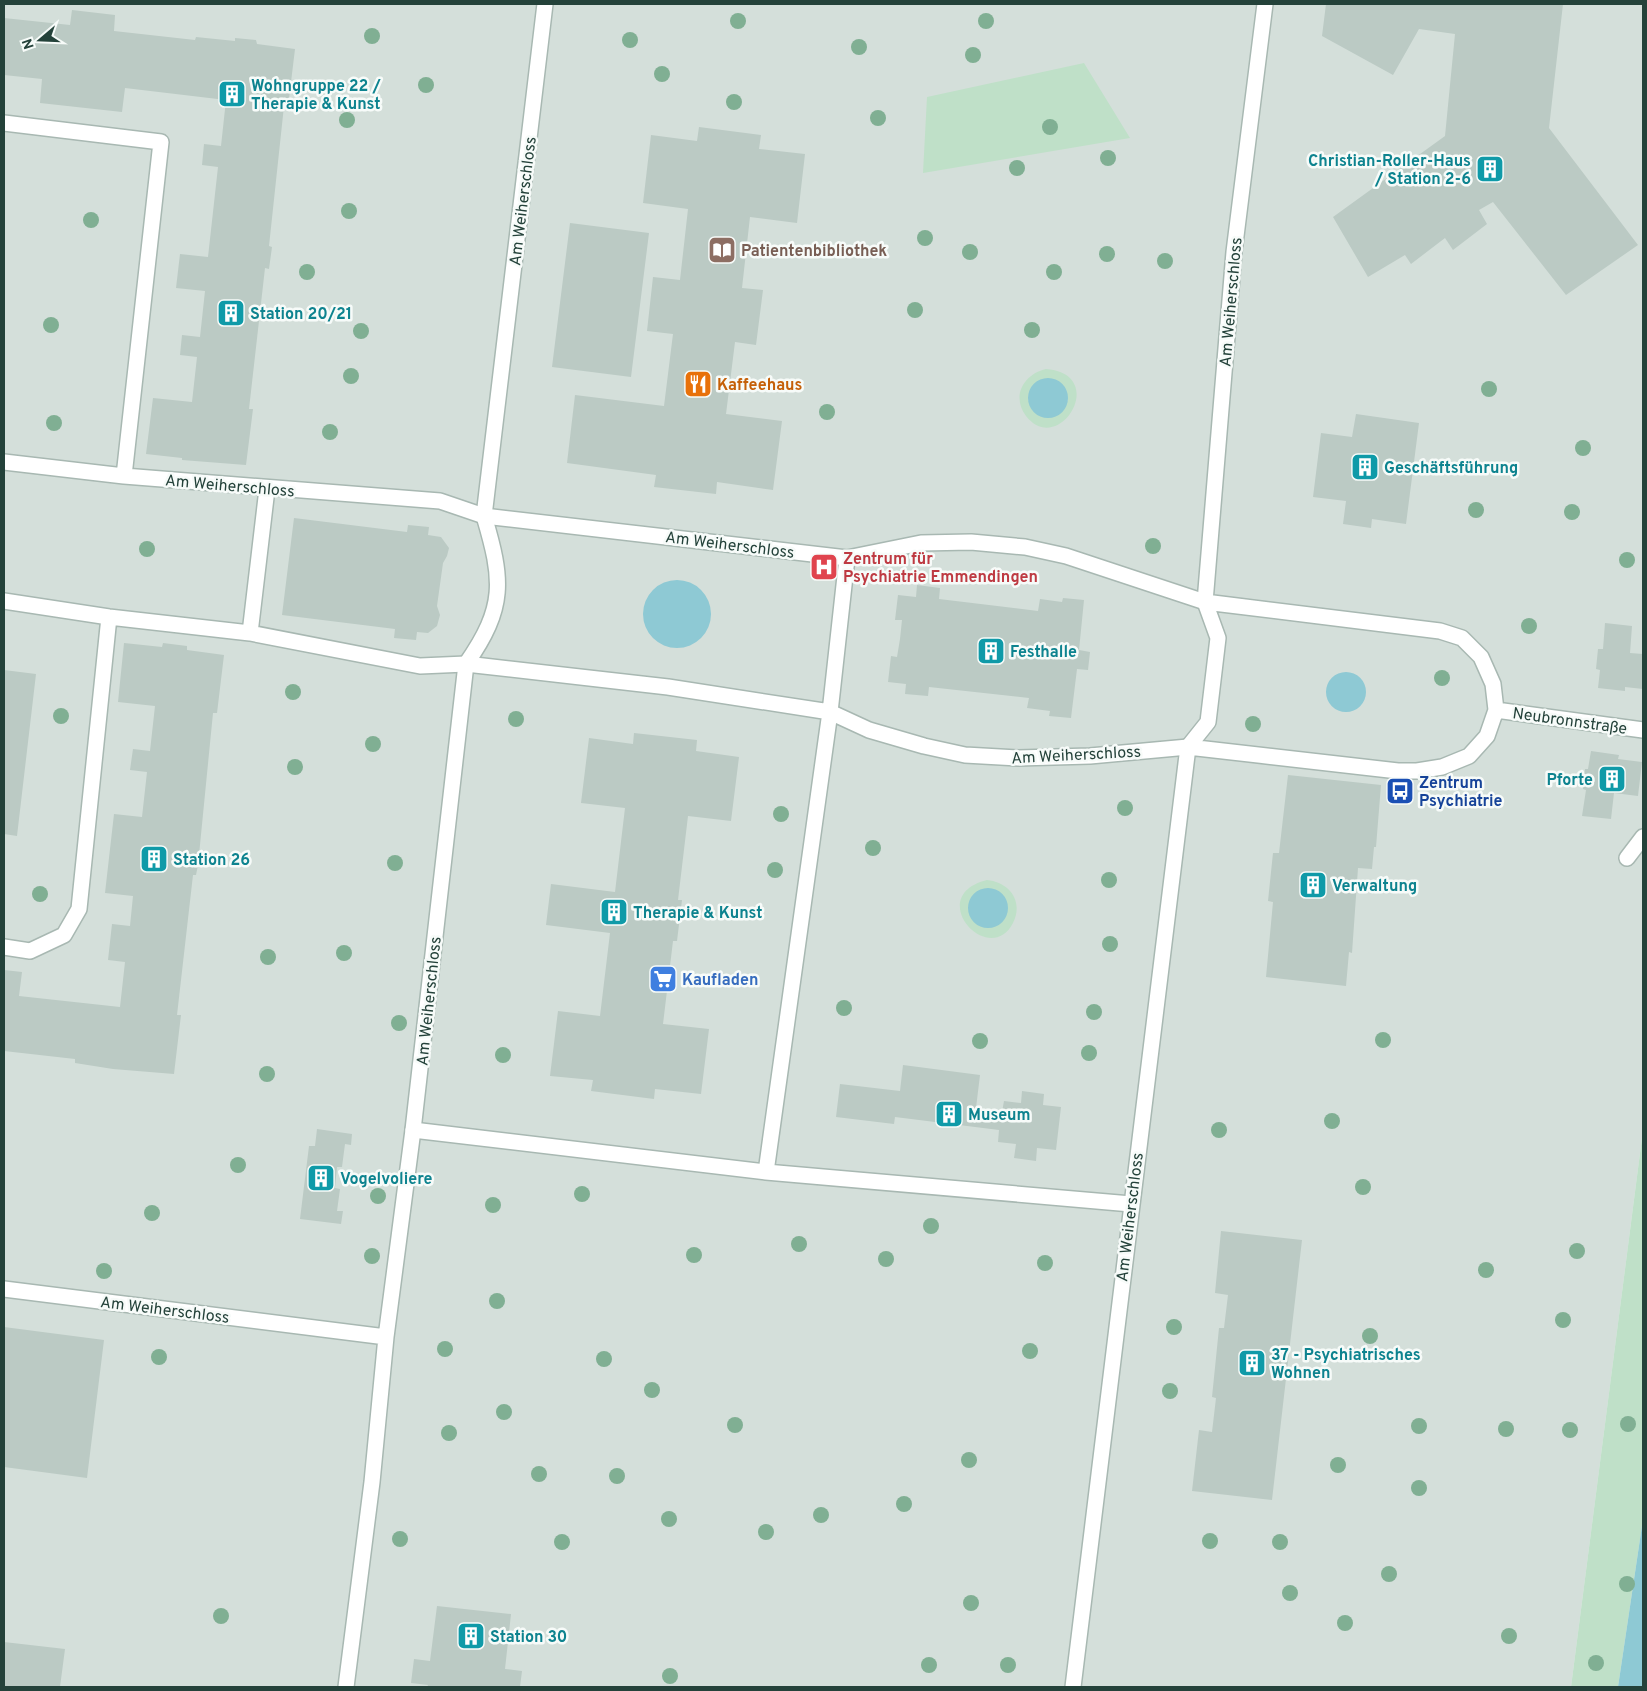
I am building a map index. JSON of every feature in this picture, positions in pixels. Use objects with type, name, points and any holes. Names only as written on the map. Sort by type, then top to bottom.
[{"type":"street","name":"Am Weiherschloss","points":[[346,1687],[372,1482],[386,1337],[413,1130],[466,664],[484,638],[498,597],[497,558],[484,516],[545,4]]},
{"type":"street","name":"Am Weiherschloss","points":[[1073,1687],[1188,747],[1208,722],[1218,638],[1205,602],[1234,252],[1265,4]]},
{"type":"street","points":[[4,123],[161,142],[124,476]]},
{"type":"street","name":"Am Weiherschloss","points":[[4,462],[124,476],[267,489],[440,501],[484,516],[847,558],[921,543],[971,542],[1025,547],[1066,556],[1205,602],[1440,631],[1462,638],[1481,657],[1493,684],[1496,710],[1487,736],[1469,756],[1442,767],[1416,771],[1398,771],[1188,747],[1081,756],[1018,758],[965,755],[924,746],[869,730],[830,712],[668,687],[466,664],[420,666],[250,633],[109,617],[4,601]]},
{"type":"street","points":[[250,633],[267,489]]},
{"type":"street","points":[[766,1172],[830,712],[847,558]]},
{"type":"street","points":[[4,947],[30,951],[64,935],[79,908],[109,617]]},
{"type":"street","name":"Neubronnstraße","points":[[1496,710],[1643,730]]},
{"type":"street","points":[[1627,858],[1643,837]]},
{"type":"street","points":[[413,1130],[766,1172],[1131,1204]]},
{"type":"street","name":"Am Weiherschloss","points":[[4,1289],[386,1337]]},
{"type":"shaded area","name":"Zentrum für Psychiatrie Emmendingen","points":[[4,4],[1643,4],[1643,1130],[1571,1687],[4,1687]]},
{"type":"green space","points":[[1084,63],[1130,138],[923,173],[927,97]]},
{"type":"green space","points":[[1046,369],[1065,374],[1075,384],[1076,397],[1072,410],[1064,421],[1052,427],[1039,426],[1026,416],[1020,401],[1022,387],[1031,376]],"holes":[[[1066,389],[1068,401],[1033,411],[1028,399],[1029,392]]]},
{"type":"green space","points":[[987,880],[1002,884],[1008,889],[1017,907],[1013,923],[1002,935],[990,938],[977,934],[967,925],[961,913],[961,900],[969,888]]},
{"type":"green space","points":[[1643,1130],[1643,1519],[1618,1687],[1571,1687]]},
{"type":"water","points":[[1048,378],[1062,384],[1068,398],[1062,412],[1048,418],[1034,412],[1028,398],[1034,384]]},
{"type":"water","points":[[677,580],[690,583],[701,590],[708,601],[711,614],[708,627],[701,638],[690,645],[677,648],[664,645],[653,638],[646,627],[643,614],[646,601],[653,590],[664,583]]},
{"type":"water","points":[[1346,672],[1360,678],[1366,692],[1360,706],[1346,712],[1332,706],[1326,692],[1332,678]]},
{"type":"water","points":[[988,888],[1002,894],[1008,908],[1002,922],[988,928],[974,922],[968,908],[974,894]]},
{"type":"water","points":[[1643,1519],[1643,1687],[1618,1687]]},
{"type":"building","name":"Christian-Roller-Haus / Station 2-6","points":[[1326,4],[1563,4],[1549,128],[1638,245],[1566,295],[1493,202],[1479,210],[1487,224],[1453,250],[1445,238],[1411,264],[1405,255],[1368,277],[1333,217],[1445,136],[1455,34],[1419,29],[1393,75],[1322,36]]},
{"type":"building","points":[[72,10],[115,15],[114,31],[195,40],[196,37],[235,41],[235,38],[256,40],[257,44],[295,49],[288,107],[284,106],[269,246],[272,247],[269,269],[265,268],[249,409],[253,409],[246,465],[182,460],[182,458],[146,454],[153,398],[192,402],[197,357],[180,355],[182,335],[200,337],[205,291],[176,288],[180,254],[208,257],[218,167],[202,165],[204,144],[221,146],[226,100],[125,88],[122,112],[40,103],[42,79],[4,75],[4,18],[70,25]]},
{"type":"building","points":[[699,127],[761,135],[759,149],[805,154],[797,223],[750,217],[742,288],[763,290],[756,345],[735,342],[726,414],[782,421],[773,490],[717,482],[716,494],[654,487],[656,475],[567,463],[575,395],[664,406],[673,334],[647,331],[653,277],[680,280],[688,209],[643,203],[651,135],[697,141]]},
{"type":"building","points":[[570,223],[649,233],[631,377],[552,367]]},
{"type":"building","name":"Geschäftsführung","points":[[1356,414],[1419,423],[1406,524],[1372,519],[1371,528],[1343,524],[1346,501],[1313,497],[1321,433],[1352,437]]},
{"type":"building","points":[[294,518],[407,532],[408,525],[429,527],[428,535],[441,537],[449,548],[443,563],[437,606],[440,615],[437,626],[428,633],[417,632],[416,640],[394,638],[395,629],[282,615]]},
{"type":"building","name":"Festhalle","points":[[917,585],[940,588],[939,599],[1038,611],[1040,599],[1062,602],[1063,598],[1084,600],[1079,650],[1090,652],[1088,670],[1077,669],[1071,718],[1049,716],[1050,711],[1027,708],[1029,698],[929,687],[928,696],[905,694],[906,684],[888,682],[891,656],[897,657],[900,639],[902,620],[895,620],[898,595],[916,597]]},
{"type":"building","points":[[1605,623],[1632,626],[1630,653],[1643,654],[1643,689],[1625,687],[1625,691],[1598,688],[1600,670],[1596,669],[1598,649],[1603,649]]},
{"type":"building","name":"Station 26","points":[[124,643],[162,647],[163,643],[187,646],[187,650],[224,655],[217,713],[213,713],[198,865],[196,875],[193,875],[177,1015],[181,1015],[174,1074],[113,1069],[75,1063],[75,1059],[4,1051],[4,970],[22,972],[19,996],[120,1007],[125,962],[108,960],[112,924],[130,926],[133,896],[105,893],[114,814],[142,817],[147,772],[130,770],[133,749],[150,751],[155,706],[118,702]]},
{"type":"building","points":[[4,670],[36,674],[17,836],[4,834]]},
{"type":"building","name":"Therapie & Kunst","points":[[634,733],[697,740],[696,751],[739,757],[731,821],[688,816],[678,900],[682,900],[677,941],[673,941],[663,1024],[709,1029],[701,1094],[655,1089],[654,1099],[591,1091],[593,1080],[550,1076],[558,1011],[600,1016],[610,933],[546,925],[551,884],[615,892],[625,808],[581,803],[589,738],[633,744]]},
{"type":"building","name":"Pforte","points":[[1591,751],[1619,755],[1618,759],[1642,762],[1638,796],[1614,793],[1611,819],[1582,816],[1586,790],[1583,789],[1585,769],[1588,769]]},
{"type":"building","name":"Verwaltung","points":[[1288,775],[1381,785],[1376,847],[1374,847],[1372,869],[1358,868],[1352,953],[1349,952],[1346,986],[1266,977],[1273,902],[1268,901],[1273,853],[1279,853]]},
{"type":"building","name":"Museum","points":[[903,1065],[980,1075],[976,1108],[1002,1112],[1004,1101],[1021,1103],[1022,1091],[1044,1094],[1043,1105],[1061,1107],[1056,1150],[1037,1148],[1036,1161],[1014,1158],[1016,1144],[998,1142],[999,1130],[895,1117],[894,1124],[836,1117],[840,1084],[900,1091]]},
{"type":"building","name":"Vogelvoliere","points":[[317,1129],[352,1134],[351,1145],[345,1144],[342,1167],[337,1167],[335,1188],[340,1189],[337,1211],[343,1211],[341,1224],[300,1219],[309,1146],[315,1146]]},
{"type":"building","name":"37 - Psychiatrisches Wohnen","points":[[1221,1231],[1302,1240],[1272,1500],[1192,1491],[1199,1430],[1212,1432],[1216,1398],[1212,1397],[1219,1328],[1224,1328],[1228,1295],[1215,1293]]},
{"type":"building","points":[[4,1327],[104,1340],[87,1478],[4,1467]]},
{"type":"building","name":"Station 30","points":[[437,1606],[511,1614],[505,1669],[522,1671],[520,1687],[427,1687],[428,1685],[411,1683],[414,1659],[430,1661]]},
{"type":"building","points":[[4,1642],[65,1649],[60,1687],[4,1687]]},
{"type":"place","name":"Wohngruppe 22 / Therapie & Kunst","points":[[232,94]]},
{"type":"place","name":"Christian-Roller-Haus / Station 2-6","points":[[1490,169]]},
{"type":"place","name":"Patientenbibliothek","points":[[722,250]]},
{"type":"place","name":"Station 20/21","points":[[231,313]]},
{"type":"place","name":"Kaffeehaus","points":[[698,384]]},
{"type":"place","name":"Geschäftsführung","points":[[1365,467]]},
{"type":"place","name":"Zentrum für Psychiatrie Emmendingen","points":[[824,567]]},
{"type":"place","name":"Festhalle","points":[[991,651]]},
{"type":"place","name":"Pforte","points":[[1612,779]]},
{"type":"place","name":"Zentrum Psychiatrie","points":[[1400,791]]},
{"type":"place","name":"Station 26","points":[[154,859]]},
{"type":"place","name":"Verwaltung","points":[[1313,885]]},
{"type":"place","name":"Therapie & Kunst","points":[[614,912]]},
{"type":"place","name":"Kaufladen","points":[[663,979]]},
{"type":"place","name":"Museum","points":[[949,1114]]},
{"type":"place","name":"Vogelvoliere","points":[[321,1178]]},
{"type":"place","name":"37 - Psychiatrisches Wohnen","points":[[1252,1363]]},
{"type":"place","name":"Station 30","points":[[471,1636]]}]
